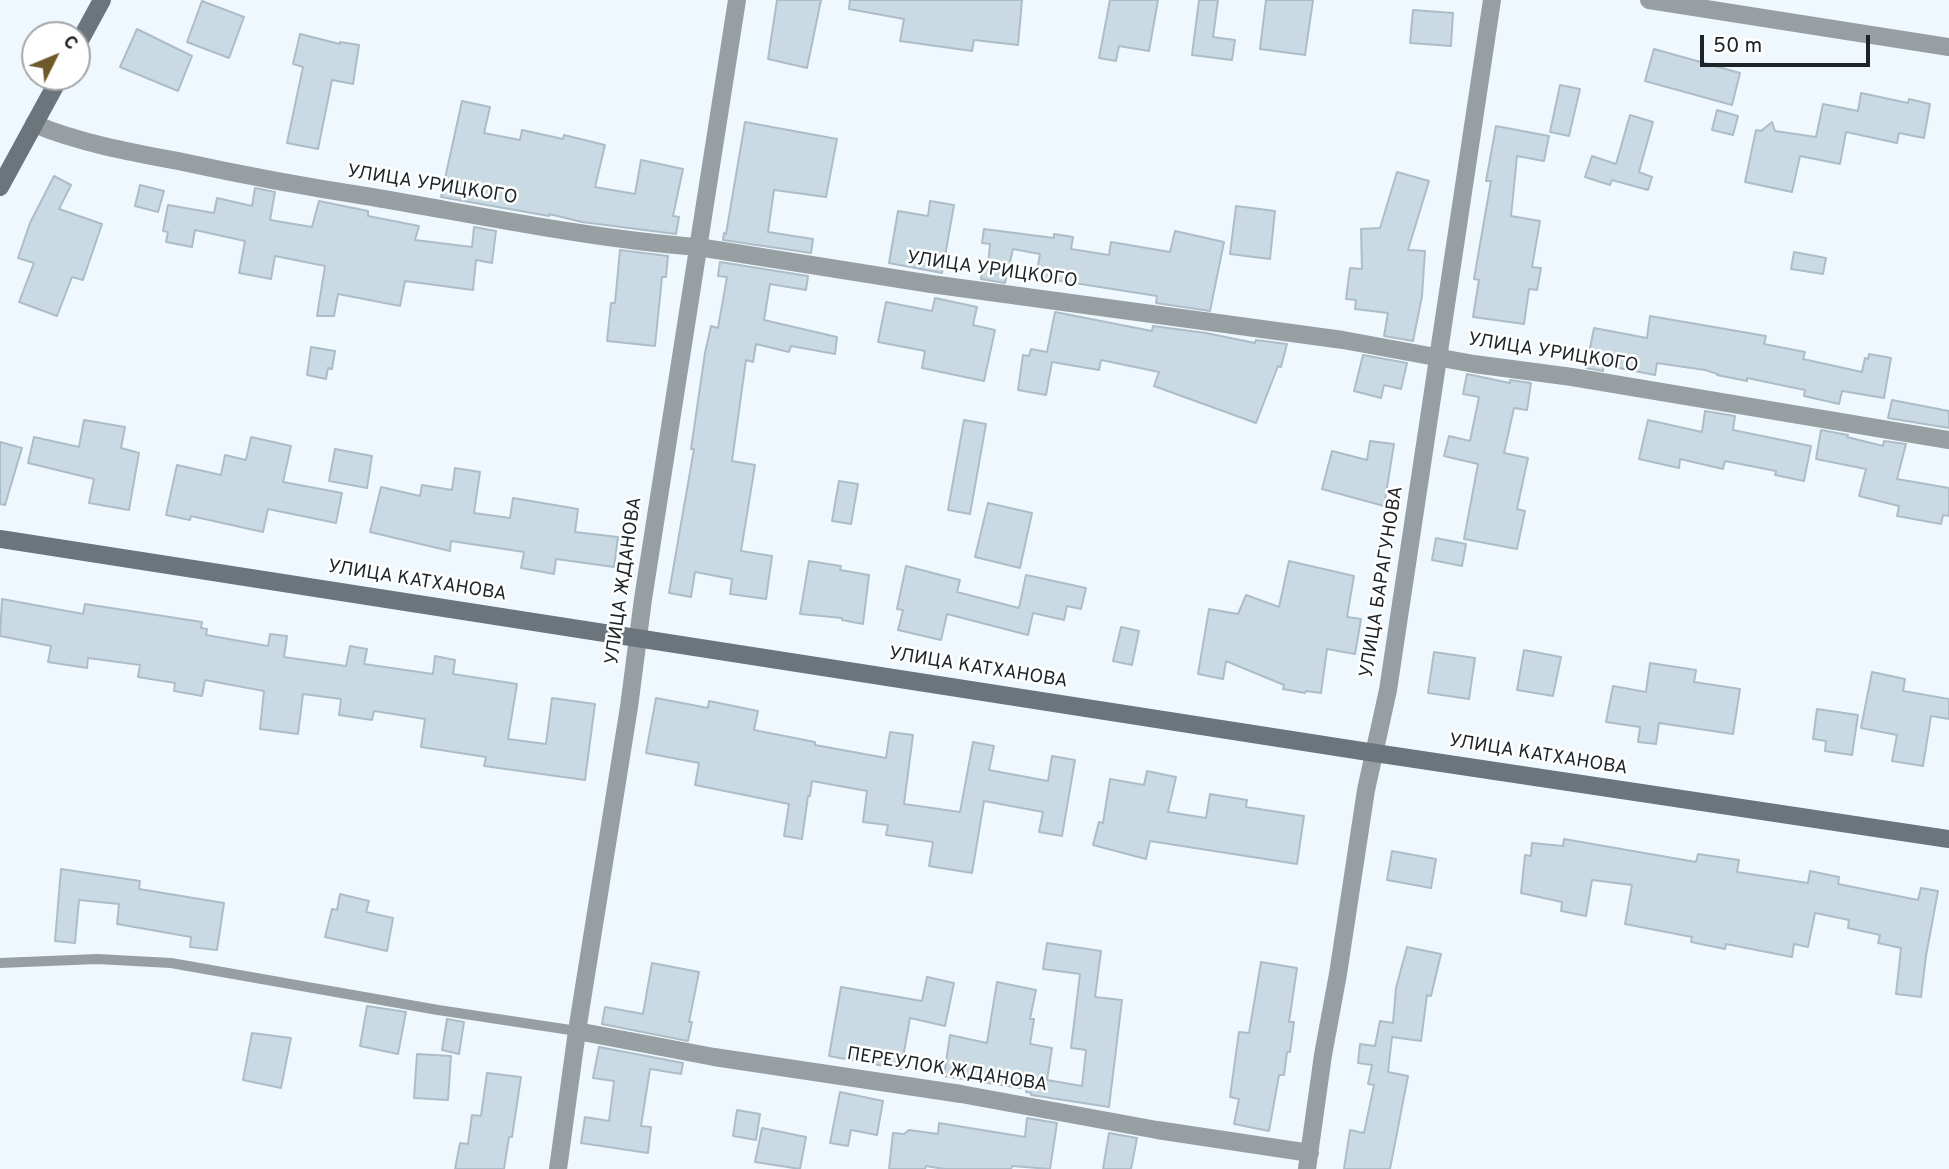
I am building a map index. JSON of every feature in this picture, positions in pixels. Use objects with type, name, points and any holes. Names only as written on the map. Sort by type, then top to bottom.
[{"type":"street","points":[[91,21],[102,0]]},
{"type":"street","name":"УЛИЦА ЖДАНОВА","points":[[558,1169],[577,1031],[737,0]]},
{"type":"street","name":"УЛИЦА БАРАГУНОВА","points":[[1308,1161],[1366,790],[1388,690],[1492,0]]},
{"type":"street","points":[[1649,0],[1949,47]]},
{"type":"street","points":[[0,187],[52,91]]},
{"type":"street","name":"УЛИЦА УРИЦКОГО","points":[[34,124],[55,133],[94,143],[280,182],[662,244],[698,247],[931,284],[1343,340],[1949,440]]},
{"type":"street","name":"УЛИЦА КАТХАНОВА","points":[[0,539],[1375,753],[1949,839]]},
{"type":"street","name":"ПЕРЕУЛОК ЖДАНОВА","points":[[577,1031],[714,1057],[948,1091],[1308,1161]]},
{"type":"lane","points":[[0,962],[97,959],[171,963],[438,1010],[577,1031]]},
{"type":"building","points":[[777,0],[821,0],[807,68],[768,59]]},
{"type":"building","points":[[850,0],[1022,0],[1018,45],[974,40],[972,51],[900,41],[904,19],[849,9]]},
{"type":"building","points":[[1110,0],[1158,0],[1149,51],[1119,46],[1116,61],[1099,58]]},
{"type":"building","points":[[1199,0],[1218,0],[1213,37],[1235,40],[1232,60],[1192,55]]},
{"type":"building","points":[[1266,0],[1313,0],[1305,55],[1260,49]]},
{"type":"building","points":[[202,1],[244,17],[229,58],[187,42]]},
{"type":"building","points":[[1413,10],[1453,13],[1451,46],[1410,43]]},
{"type":"building","points":[[137,29],[192,56],[178,91],[120,67]]},
{"type":"building","points":[[300,34],[340,44],[359,45],[353,84],[332,80],[318,149],[287,143],[303,67],[293,64]]},
{"type":"building","points":[[1654,49],[1740,73],[1732,105],[1645,81]]},
{"type":"building","points":[[1560,85],[1580,89],[1569,136],[1550,132]]},
{"type":"building","points":[[1861,93],[1908,103],[1909,99],[1930,104],[1924,138],[1899,133],[1897,143],[1846,132],[1840,164],[1800,156],[1792,192],[1745,182],[1756,130],[1761,131],[1772,122],[1775,131],[1816,137],[1823,104],[1858,111]]},
{"type":"building","points":[[462,101],[490,107],[484,133],[520,140],[522,130],[563,139],[564,135],[605,145],[595,187],[635,194],[641,160],[683,169],[673,216],[679,217],[676,234],[582,222],[549,214],[441,197]]},
{"type":"building","points":[[1717,110],[1738,116],[1733,135],[1712,130]]},
{"type":"building","points":[[1630,115],[1653,122],[1639,172],[1652,177],[1648,190],[1612,180],[1610,185],[1585,177],[1592,156],[1616,164]]},
{"type":"building","points":[[745,122],[837,139],[826,197],[774,190],[768,232],[813,239],[811,253],[723,240]]},
{"type":"building","points":[[1496,126],[1549,136],[1544,161],[1517,156],[1511,216],[1540,221],[1532,267],[1541,268],[1537,290],[1529,289],[1524,324],[1473,317],[1479,280],[1474,279],[1491,181],[1486,181]]},
{"type":"building","points":[[1397,172],[1429,181],[1408,250],[1425,251],[1422,296],[1413,341],[1384,336],[1388,313],[1355,309],[1356,300],[1346,299],[1350,268],[1362,269],[1361,229],[1380,228]]},
{"type":"building","points":[[54,176],[71,185],[59,209],[102,224],[83,280],[72,277],[57,316],[19,302],[34,263],[18,258],[30,223]]},
{"type":"building","points":[[140,185],[164,191],[158,212],[135,206]]},
{"type":"building","points":[[255,188],[275,192],[270,220],[312,227],[319,201],[368,211],[368,216],[419,226],[415,240],[472,247],[474,227],[496,231],[492,263],[476,260],[473,290],[405,281],[400,306],[338,294],[334,316],[317,316],[325,266],[275,256],[271,279],[239,273],[245,241],[195,230],[192,247],[166,242],[168,232],[163,231],[168,205],[214,213],[217,198],[252,206]]},
{"type":"building","points":[[930,201],[954,205],[942,273],[889,263],[898,211],[928,216]]},
{"type":"building","points":[[1236,206],[1275,211],[1270,259],[1230,254]]},
{"type":"building","points":[[984,229],[1054,238],[1054,234],[1073,237],[1071,249],[1109,255],[1111,242],[1170,252],[1175,231],[1224,242],[1210,311],[1156,303],[1157,296],[1036,277],[1040,254],[1013,249],[1005,283],[981,279],[983,264],[988,265],[990,244],[982,243]]},
{"type":"building","points":[[620,250],[668,256],[666,277],[662,277],[655,346],[607,341],[611,303],[615,303]]},
{"type":"building","points":[[1794,252],[1826,258],[1823,274],[1791,269]]},
{"type":"building","points":[[720,262],[808,276],[806,290],[770,284],[764,320],[837,337],[835,354],[791,346],[789,352],[756,344],[753,362],[746,360],[732,461],[755,465],[741,551],[772,556],[766,599],[730,594],[732,579],[695,572],[691,597],[669,593],[694,449],[691,449],[705,353],[711,326],[718,328],[727,277],[718,276]]},
{"type":"building","points":[[935,298],[977,307],[973,325],[995,330],[984,381],[922,368],[925,351],[878,342],[886,302],[932,311]]},
{"type":"building","points":[[1055,312],[1152,331],[1153,326],[1255,343],[1256,340],[1287,344],[1281,367],[1278,366],[1256,423],[1154,386],[1159,372],[1101,360],[1099,370],[1052,362],[1046,395],[1018,390],[1023,355],[1029,356],[1031,349],[1047,352]]},
{"type":"building","points":[[1650,316],[1766,336],[1764,344],[1805,352],[1803,359],[1862,372],[1865,358],[1868,359],[1869,354],[1891,358],[1884,398],[1842,391],[1839,404],[1804,396],[1805,390],[1657,363],[1655,375],[1604,365],[1603,371],[1586,368],[1594,328],[1647,338]]},
{"type":"building","points":[[311,347],[335,351],[332,369],[328,368],[326,379],[307,375]]},
{"type":"building","points":[[1363,355],[1407,363],[1401,389],[1384,385],[1381,398],[1354,391]]},
{"type":"building","points":[[1467,374],[1510,383],[1510,380],[1531,383],[1527,410],[1514,408],[1504,453],[1528,458],[1517,509],[1525,511],[1517,549],[1464,539],[1478,464],[1444,456],[1449,436],[1470,441],[1479,397],[1463,394]]},
{"type":"building","points":[[1892,400],[1949,411],[1949,428],[1888,418]]},
{"type":"building","points":[[1705,411],[1735,416],[1733,430],[1811,446],[1804,481],[1775,475],[1776,471],[1725,461],[1723,469],[1680,459],[1679,468],[1639,459],[1648,420],[1702,432]]},
{"type":"building","points":[[84,420],[125,427],[121,448],[139,453],[129,510],[89,503],[94,479],[28,463],[34,437],[79,447]]},
{"type":"building","points":[[964,420],[986,424],[970,514],[948,510]]},
{"type":"building","points":[[1821,430],[1883,446],[1884,441],[1906,444],[1897,479],[1949,488],[1949,516],[1943,515],[1941,524],[1897,516],[1899,506],[1859,496],[1866,469],[1816,459]]},
{"type":"building","points":[[251,437],[291,446],[283,482],[342,493],[336,523],[268,509],[263,532],[191,516],[190,520],[166,515],[177,465],[221,475],[225,455],[246,460]]},
{"type":"building","points":[[1370,441],[1394,444],[1384,506],[1322,489],[1332,451],[1367,460]]},
{"type":"building","points":[[0,442],[22,448],[5,505],[0,504]]},
{"type":"building","points":[[335,449],[372,456],[367,488],[329,481]]},
{"type":"building","points":[[455,468],[480,472],[474,513],[510,518],[513,498],[578,509],[575,532],[618,537],[614,567],[556,559],[554,574],[521,568],[524,552],[451,541],[450,551],[370,532],[381,487],[420,496],[422,485],[452,490]]},
{"type":"building","points":[[839,481],[858,484],[851,524],[832,521]]},
{"type":"building","points":[[988,503],[1032,513],[1020,568],[975,557]]},
{"type":"building","points":[[1436,538],[1466,544],[1462,566],[1432,560]]},
{"type":"building","points":[[809,561],[841,566],[840,570],[869,575],[863,624],[842,618],[800,614]]},
{"type":"building","points":[[1289,561],[1354,576],[1347,617],[1361,619],[1355,654],[1327,649],[1321,693],[1283,689],[1284,685],[1226,661],[1223,679],[1198,674],[1209,609],[1238,614],[1246,595],[1279,607]]},
{"type":"building","points":[[906,566],[960,580],[957,592],[1019,608],[1026,575],[1086,588],[1081,609],[1067,606],[1064,620],[1033,613],[1028,635],[947,614],[941,640],[898,630],[903,610],[897,609]]},
{"type":"building","points":[[2,599],[83,614],[85,604],[202,622],[201,628],[207,629],[206,635],[268,646],[270,634],[287,636],[284,657],[346,666],[350,646],[367,649],[364,664],[433,674],[435,656],[455,660],[453,674],[517,684],[508,739],[546,744],[552,698],[595,704],[585,780],[484,766],[486,757],[421,747],[425,719],[374,711],[372,720],[339,715],[341,699],[303,694],[298,734],[260,729],[264,691],[205,680],[202,696],[174,691],[175,683],[138,677],[140,665],[88,658],[87,668],[48,662],[51,646],[0,636]]},
{"type":"building","points":[[1121,627],[1139,631],[1132,665],[1113,661]]},
{"type":"building","points":[[1524,650],[1561,657],[1553,696],[1517,690]]},
{"type":"building","points":[[1434,652],[1475,658],[1469,699],[1428,693]]},
{"type":"building","points":[[1650,663],[1696,670],[1694,682],[1740,689],[1733,734],[1659,723],[1656,744],[1638,742],[1640,727],[1606,722],[1613,686],[1646,692]]},
{"type":"building","points":[[1872,672],[1905,679],[1903,691],[1949,699],[1949,719],[1931,716],[1923,766],[1892,761],[1897,735],[1861,728]]},
{"type":"building","points":[[656,698],[708,708],[709,701],[758,711],[754,730],[886,758],[890,732],[913,735],[904,804],[960,812],[973,742],[994,746],[989,770],[1048,781],[1052,756],[1075,760],[1062,836],[1039,832],[1043,812],[984,801],[972,873],[929,866],[933,842],[886,835],[888,825],[863,822],[867,791],[812,781],[802,839],[784,836],[789,804],[695,785],[699,763],[646,753]]},
{"type":"building","points":[[1817,709],[1858,715],[1852,755],[1825,751],[1826,741],[1813,739]]},
{"type":"building","points":[[1147,771],[1176,777],[1168,812],[1206,818],[1210,794],[1247,800],[1246,807],[1304,816],[1297,864],[1150,841],[1146,859],[1093,845],[1099,822],[1103,823],[1110,779],[1144,785]]},
{"type":"building","points":[[1564,839],[1696,862],[1698,854],[1739,860],[1737,872],[1808,883],[1810,871],[1839,877],[1838,884],[1918,900],[1921,888],[1938,891],[1921,997],[1896,994],[1901,948],[1878,943],[1880,935],[1848,928],[1849,920],[1815,913],[1808,947],[1794,944],[1792,957],[1726,944],[1725,949],[1691,942],[1692,937],[1625,924],[1632,885],[1592,880],[1586,916],[1561,911],[1562,902],[1521,893],[1525,855],[1531,856],[1532,843],[1563,846]]},
{"type":"building","points":[[1392,851],[1436,859],[1431,888],[1387,880]]},
{"type":"building","points":[[61,869],[140,881],[139,889],[224,903],[217,950],[190,947],[191,937],[117,924],[119,904],[79,900],[75,943],[55,941]]},
{"type":"building","points":[[340,894],[369,901],[366,912],[393,918],[387,951],[325,937],[332,909],[337,910]]},
{"type":"building","points":[[1047,943],[1101,951],[1095,997],[1122,1000],[1109,1107],[1031,1095],[1026,1092],[1027,1089],[944,1076],[950,1035],[987,1043],[997,982],[1036,990],[1030,1019],[1034,1019],[1030,1044],[1052,1048],[1047,1080],[1082,1086],[1086,1050],[1071,1048],[1080,974],[1043,969]]},
{"type":"building","points":[[1407,947],[1441,954],[1431,996],[1427,995],[1421,1041],[1392,1037],[1388,1072],[1408,1076],[1390,1169],[1344,1169],[1350,1130],[1364,1133],[1374,1085],[1368,1084],[1372,1065],[1358,1063],[1360,1044],[1375,1046],[1380,1021],[1393,1023],[1396,988]]},
{"type":"building","points":[[1261,962],[1297,968],[1289,1022],[1294,1022],[1290,1052],[1287,1052],[1284,1075],[1279,1075],[1269,1131],[1234,1124],[1239,1099],[1230,1097],[1239,1032],[1249,1033]]},
{"type":"building","points":[[652,963],[699,972],[688,1041],[602,1024],[605,1007],[643,1014]]},
{"type":"building","points":[[927,977],[954,983],[945,1026],[910,1018],[901,1069],[829,1056],[841,987],[922,1001]]},
{"type":"building","points":[[367,1006],[406,1012],[398,1054],[360,1046]]},
{"type":"building","points":[[447,1019],[464,1022],[459,1054],[442,1050]]},
{"type":"building","points":[[252,1033],[291,1038],[281,1088],[243,1080]]},
{"type":"building","points":[[599,1047],[683,1063],[681,1074],[650,1069],[641,1126],[651,1127],[648,1153],[581,1143],[585,1117],[609,1121],[614,1081],[593,1078]]},
{"type":"building","points":[[417,1054],[451,1056],[448,1100],[414,1098]]},
{"type":"building","points":[[487,1073],[521,1077],[504,1169],[455,1169],[460,1143],[468,1144],[472,1115],[481,1116]]},
{"type":"building","points":[[840,1092],[883,1101],[877,1135],[851,1130],[848,1146],[830,1143]]},
{"type":"building","points":[[737,1110],[760,1114],[756,1140],[733,1136]]},
{"type":"building","points":[[1027,1118],[1057,1123],[1050,1169],[1012,1166],[1011,1169],[944,1169],[926,1166],[925,1169],[889,1169],[893,1133],[904,1134],[909,1130],[938,1134],[939,1123],[1025,1137]]},
{"type":"building","points":[[762,1128],[806,1137],[800,1169],[755,1162]]},
{"type":"building","points":[[1109,1133],[1137,1138],[1131,1169],[1103,1169]]}]
